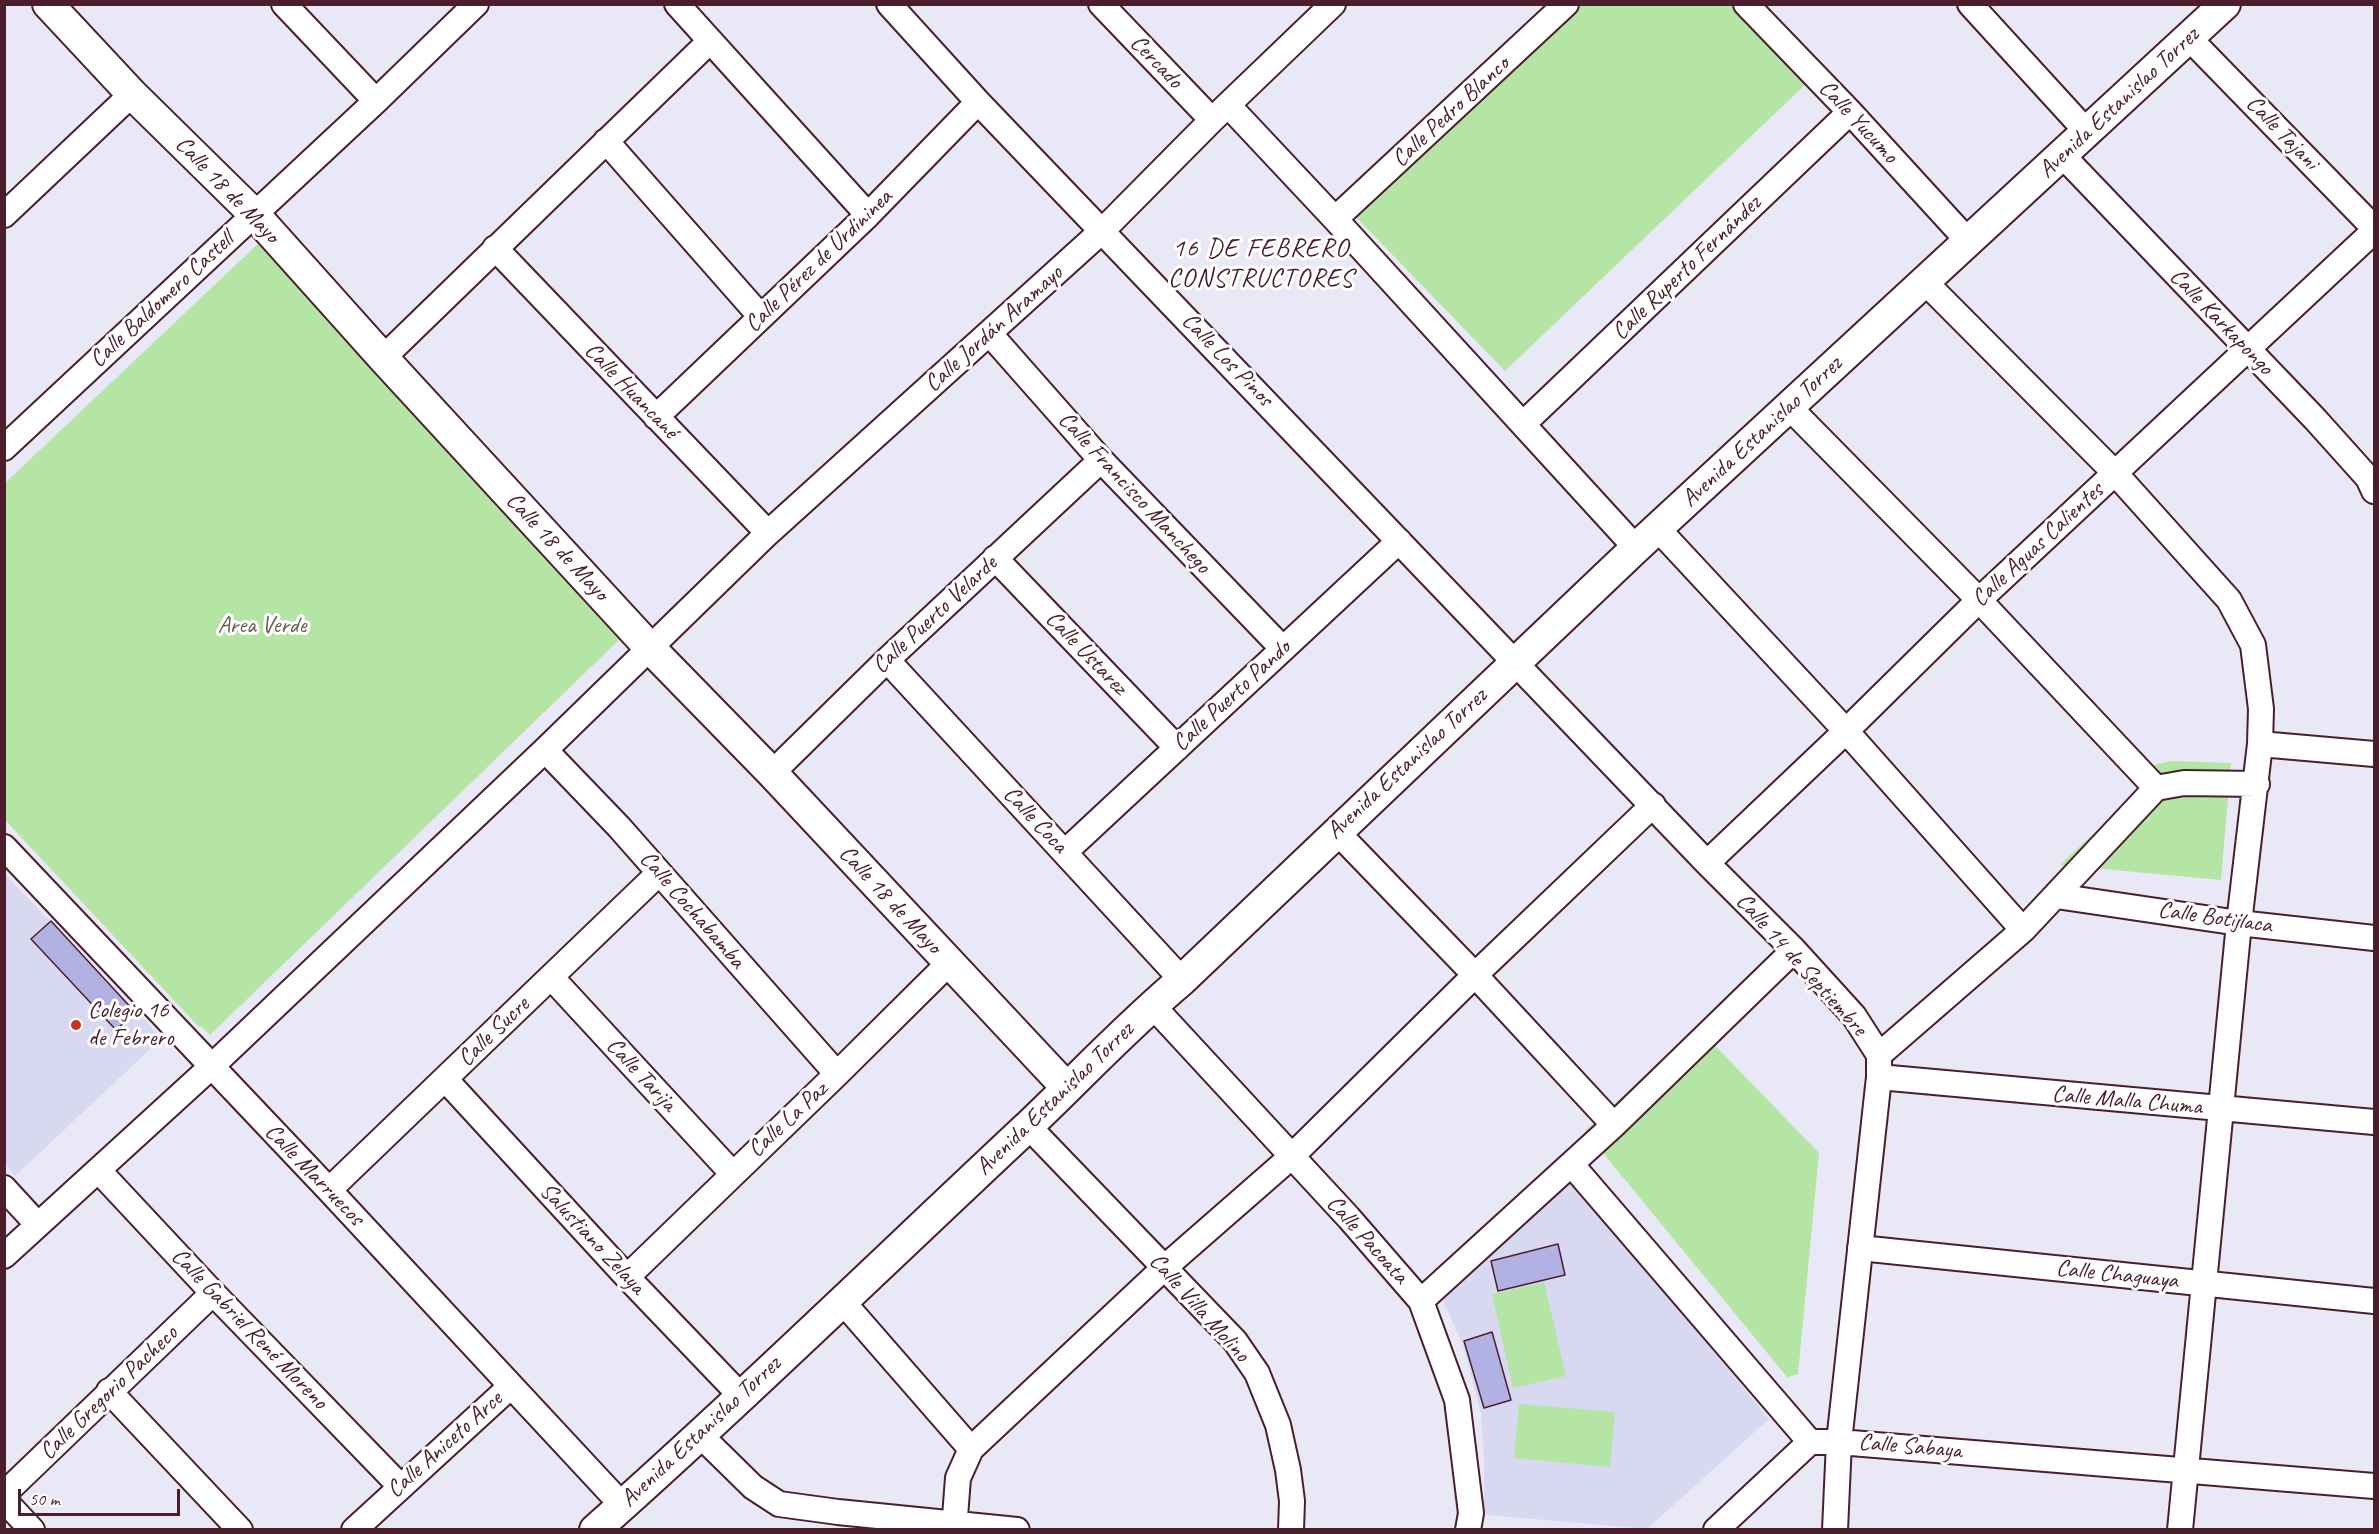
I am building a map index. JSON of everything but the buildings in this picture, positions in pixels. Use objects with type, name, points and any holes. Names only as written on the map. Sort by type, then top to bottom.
[{"type":"street","name":"Calle 18 de Mayo","points":[[48,4],[132,94],[254,214],[649,647],[772,772],[1067,1088]]},
{"type":"street","points":[[284,4],[376,101]]},
{"type":"street","name":"Calle Baldomero Castell","points":[[4,448],[376,101],[476,4]]},
{"type":"street","points":[[677,4],[868,215]]},
{"type":"street","name":"Calle Los Pinos","points":[[890,4],[978,102],[1515,663]]},
{"type":"street","name":"Cercado","points":[[1101,4],[1335,219],[1636,548]]},
{"type":"street","name":"Calle Jordán Aramayo","points":[[4,1256],[211,1067],[545,750],[768,533],[1103,230],[1333,4]]},
{"type":"street","name":"Calle Pedro Blanco","points":[[1335,219],[1566,4]]},
{"type":"street","points":[[1970,4],[2087,132]]},
{"type":"street","name":"Avenida Estanislao Torrez","points":[[595,1530],[1028,1126],[1152,1005],[1182,980],[1636,548],[2225,4]]},
{"type":"street","name":"Calle Yucumo","points":[[1746,5],[1850,112],[1968,241]]},
{"type":"street","name":"Calle Tajani","points":[[2189,39],[2374,230]]},
{"type":"street","points":[[383,358],[709,42]]},
{"type":"street","points":[[9,201],[132,94]]},
{"type":"street","name":"Calle Pérez de Urdininea","points":[[656,417],[868,215],[978,102]]},
{"type":"street","name":"Calle Ruperto Fernández","points":[[1523,424],[1850,112]]},
{"type":"street","points":[[606,141],[761,317]]},
{"type":"street","name":"Calle Karkapongo","points":[[2063,156],[2315,419],[2368,478],[2374,491]]},
{"type":"street","name":"Calle Aguas Calientes","points":[[1707,863],[1979,600],[2374,230]]},
{"type":"street","name":"Calle Huancané","points":[[495,248],[768,533]]},
{"type":"street","points":[[1924,281],[2115,472],[2229,600],[2253,645],[2259,683],[2260,744],[2239,922],[2180,1530]]},
{"type":"street","name":"Calle Francisco Manchego","points":[[989,333],[1101,460],[1283,649]]},
{"type":"street","points":[[1789,407],[1979,600],[2156,788]]},
{"type":"street","name":"Calle Puerto Velarde","points":[[772,772],[887,660],[1101,460]]},
{"type":"street","points":[[1658,529],[1846,731],[2023,930]]},
{"type":"street","name":"Calle Puerto Pando","points":[[1065,852],[1399,541]]},
{"type":"street","name":"Calle Ustarez","points":[[995,558],[1177,748]]},
{"type":"street","name":"Calle Coca","points":[[887,660],[1182,980]]},
{"type":"street","name":"Calle 14 de Septiembre","points":[[1515,663],[1794,950],[1854,1016],[1879,1066]]},
{"type":"street","points":[[2260,744],[2374,754]]},
{"type":"street","name":"Calle Cochabamba","points":[[545,750],[620,827],[837,1074]]},
{"type":"street","points":[[1834,1530],[1839,1442],[1879,1066],[2023,930],[2156,788],[2184,783],[2256,784]]},
{"type":"street","points":[[955,1527],[958,1478],[970,1449],[1164,1268],[1291,1157],[1475,975],[1653,806]]},
{"type":"street","points":[[1336,831],[1475,975],[1614,1125]]},
{"type":"street","name":"Calle Marruecos","points":[[4,847],[329,1190],[622,1505]]},
{"type":"street","name":"Calle Sucre","points":[[329,1190],[659,873]]},
{"type":"street","name":"Calle Botijlaca","points":[[2056,896],[2239,922],[2374,938]]},
{"type":"street","points":[[1421,1301],[1572,1165],[1794,950]]},
{"type":"street","name":"Calle La Paz","points":[[627,1277],[949,963]]},
{"type":"street","name":"Calle Tarija","points":[[550,977],[732,1173]]},
{"type":"street","name":"Calle Pacoata","points":[[1152,1005],[1349,1218],[1421,1301],[1457,1400],[1471,1513],[1468,1530]]},
{"type":"street","name":"Calle Malla Chuma","points":[[1879,1066],[2220,1110],[2374,1122]]},
{"type":"street","name":"Salustiano Zelaya","points":[[445,1079],[627,1277],[741,1396]]},
{"type":"street","name":"Calle Villa Molino","points":[[1028,1126],[1234,1341],[1257,1373],[1278,1425],[1288,1470],[1292,1501],[1291,1530]]},
{"type":"street","points":[[1572,1165],[1810,1442],[1716,1530]]},
{"type":"street","name":"Calle Gabriel René Moreno","points":[[99,1171],[213,1293],[400,1486]]},
{"type":"street","points":[[4,1188],[38,1225]]},
{"type":"street","name":"Calle Chaguaya","points":[[1860,1248],[2374,1301]]},
{"type":"street","name":"Calle Gregorio Pacheco","points":[[4,1494],[213,1293]]},
{"type":"street","points":[[842,1301],[970,1449]]},
{"type":"street","name":"Calle Aniceto Arce","points":[[354,1530],[511,1386]]},
{"type":"street","points":[[109,1391],[240,1530]]},
{"type":"street","points":[[699,1434],[753,1487],[779,1504],[955,1527],[1017,1530]]},
{"type":"street","name":"Calle Sabaya","points":[[1810,1442],[1839,1442],[2186,1469],[2374,1486]]},
{"type":"street","points":[[4,1500],[32,1530]]},
{"type":"shaded area","name":"Colegio 16 de Febrero","points":[[5,874],[162,1038],[15,1176],[5,1164]]},
{"type":"shaded area","points":[[1565,1169],[1769,1419],[1647,1529],[1488,1515],[1484,1511],[1481,1414],[1463,1345],[1436,1285]]},
{"type":"green space","points":[[1548,5],[1737,5],[1809,81],[1505,371],[1353,214]]},
{"type":"green space","name":"Area Verde","points":[[261,241],[621,638],[210,1035],[201,1026],[199,1027],[5,820],[5,483]]},
{"type":"green space","points":[[2171,761],[2231,763],[2221,880],[2060,865],[2139,791],[2141,777],[2147,769]]},
{"type":"green space","points":[[1697,1027],[1819,1153],[1798,1374],[1787,1377],[1585,1131]]},
{"type":"green space","points":[[1544,1282],[1566,1376],[1513,1388],[1492,1294]]},
{"type":"green space","points":[[1519,1404],[1615,1412],[1610,1467],[1514,1458]]},
{"type":"place","name":"Colegio 16 de Febrero","points":[[76,1025]]},
{"type":"district","name":"16 DE FEBRERO CONSTRUCTORES","points":[[1261,264]]}]
